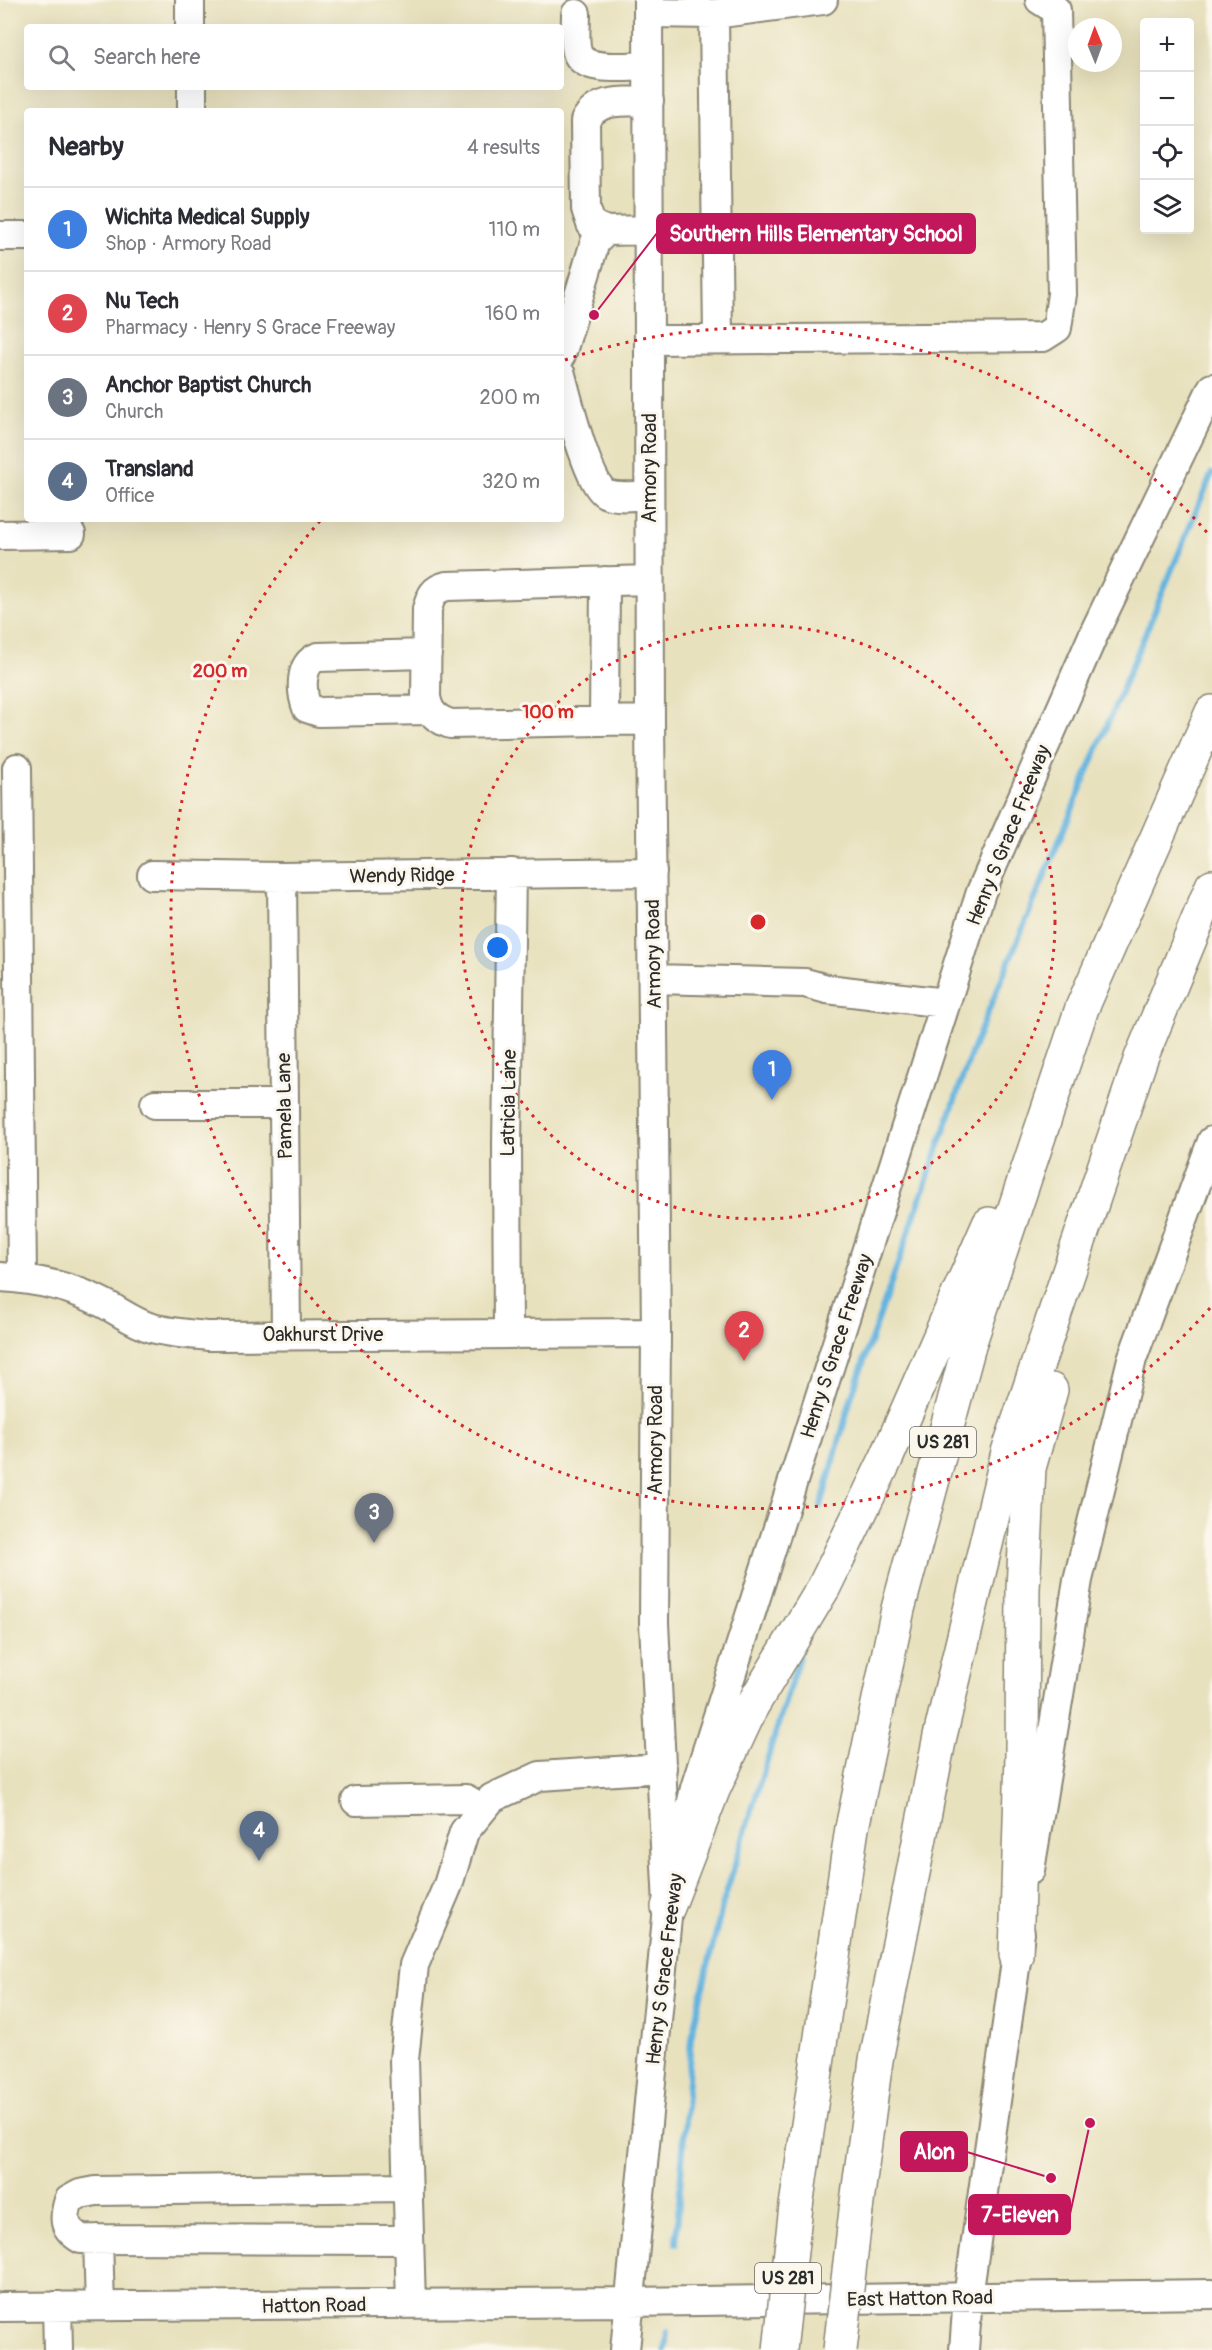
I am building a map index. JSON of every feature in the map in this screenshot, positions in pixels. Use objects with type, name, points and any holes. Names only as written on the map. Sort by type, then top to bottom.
[{"type":"highway","name":"US 281","points":[[780,2350],[796,2206],[852,1828],[898,1609],[970,1342],[1082,1008],[1212,712]]},
{"type":"highway","name":"US 281","points":[[840,2350],[876,2060],[936,1759],[1008,1452],[1141,1058],[1212,886]]},
{"type":"highway","points":[[668,1907],[713,1790],[752,1706],[824,1587],[886,1459],[955,1305],[1082,1008]]},
{"type":"highway","points":[[1016,1955],[1022,1755],[1023,1589],[1029,1468],[1141,1058]]},
{"type":"street","points":[[190,0],[190,24]]},
{"type":"street","points":[[648,6],[714,14],[823,0]]},
{"type":"street","points":[[648,340],[1044,337],[1057,328],[1062,294],[1056,10],[1040,0]]},
{"type":"street","name":"Armory Road","points":[[648,6],[649,580],[656,1333],[654,1623],[668,1907]]},
{"type":"street","points":[[576,14],[576,50],[580,59],[590,65],[648,66]]},
{"type":"street","points":[[714,14],[718,338]]},
{"type":"street","points":[[192,90],[192,108]]},
{"type":"street","points":[[648,230],[606,231],[591,224],[585,209],[585,122],[591,111],[605,103],[649,101]]},
{"type":"street","points":[[564,345],[588,261],[595,242],[606,231]]},
{"type":"street","points":[[0,236],[24,236]]},
{"type":"street","points":[[564,385],[590,472],[598,488],[606,494],[649,495]]},
{"type":"street","name":"Henry S Grace Freeway","points":[[625,2350],[668,1907],[695,1788],[981,892],[1095,631],[1212,388]]},
{"type":"street","points":[[0,535],[71,534]]},
{"type":"street","points":[[649,580],[438,588],[431,595],[427,609],[426,697],[429,710],[437,718],[450,724],[650,720]]},
{"type":"street","points":[[603,720],[605,581]]},
{"type":"street","points":[[427,654],[311,659],[306,663],[304,669],[304,700],[307,708],[319,712],[429,710]]},
{"type":"street","points":[[11,1278],[17,768]]},
{"type":"street","name":"Wendy Ridge","points":[[152,875],[282,877],[652,872]]},
{"type":"street","name":"Latricia Lane","points":[[508,1333],[507,1144],[511,873]]},
{"type":"street","name":"Pamela Lane","points":[[282,877],[286,1334]]},
{"type":"street","points":[[653,979],[804,983],[827,989],[945,1003]]},
{"type":"street","points":[[155,1104],[284,1104]]},
{"type":"street","points":[[964,2350],[968,2297],[1016,1955],[1078,1580],[1132,1359],[1212,1142]]},
{"type":"street","name":"Oakhurst Drive","points":[[11,1278],[52,1282],[79,1292],[153,1328],[208,1336],[656,1333]]},
{"type":"street","points":[[411,2304],[404,2060],[414,1965],[448,1885],[464,1832],[492,1798],[540,1776],[662,1768]]},
{"type":"street","points":[[356,1801],[466,1799],[483,1809]]},
{"type":"street","points":[[408,2187],[96,2191],[80,2194],[69,2200],[65,2221],[69,2232],[81,2239],[410,2240]]},
{"type":"street","points":[[98,2239],[100,2306]]},
{"type":"street","name":"East Hatton Road","points":[[628,2302],[1212,2294]]},
{"type":"street","name":"Hatton Road","points":[[0,2307],[628,2302]]},
{"type":"street","points":[[57,2306],[58,2350]]},
{"type":"waterway","points":[[821,1506],[852,1395],[973,1048],[1212,473]]},
{"type":"waterway","points":[[676,2243],[691,2038],[723,1903],[799,1657]]},
{"type":"waterway","points":[[665,2350],[667,2332]]},
{"type":"place","name":"Southern Hills Elementary School","points":[[594,315]]},
{"type":"place","name":"Wichita Medical Supply","points":[[772,1100]]},
{"type":"place","name":"Nu Tech","points":[[744,1361]]},
{"type":"place","name":"Anchor Baptist Church","points":[[374,1543]]},
{"type":"place","name":"Transland","points":[[259,1861]]},
{"type":"place","name":"7-Eleven","points":[[1090,2123]]},
{"type":"place","name":"Alon","points":[[1051,2178]]}]
